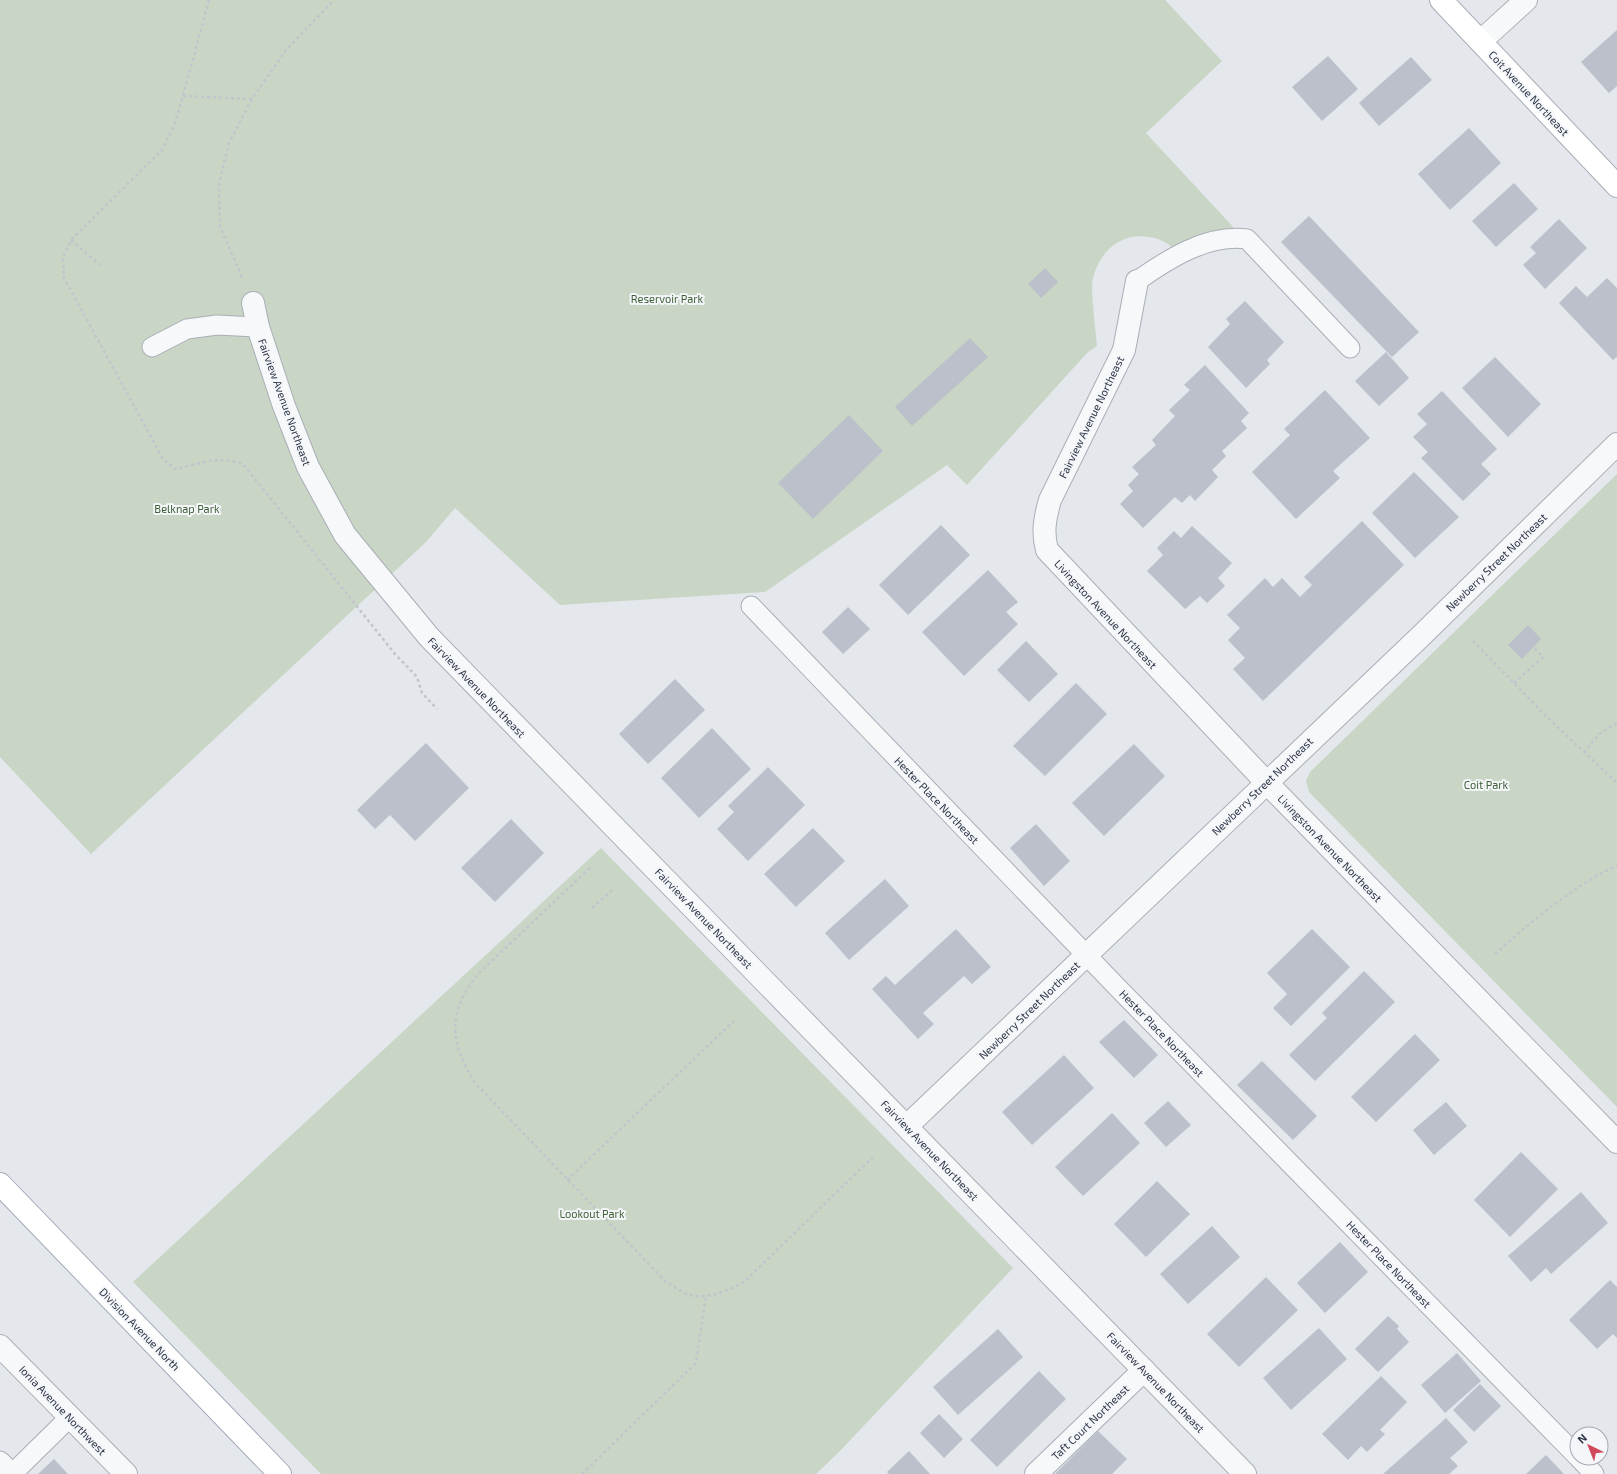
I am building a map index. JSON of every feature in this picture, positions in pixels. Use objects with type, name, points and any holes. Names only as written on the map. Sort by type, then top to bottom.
[{"type":"main road","name":"Coit Avenue Northeast","points":[[1441,0],[1617,186]]},
{"type":"main road","name":"Division Avenue North","points":[[0,1184],[280,1474]]},
{"type":"street","points":[[1480,41],[1526,0]]},
{"type":"street","name":"Fairview Avenue Northeast","points":[[1047,550],[1043,536],[1045,518],[1050,500],[1124,350],[1137,281]]},
{"type":"street","name":"Fairview Avenue Northeast","points":[[253,303],[258,327],[284,406],[308,467],[345,535],[429,637],[1245,1474]]},
{"type":"street","name":"Newberry Street Northeast","points":[[907,1126],[1266,782],[1422,635],[1617,444]]},
{"type":"street","name":"Livingston Avenue Northeast","points":[[1047,550],[1266,782],[1617,1142]]},
{"type":"street","name":"Ionia Avenue Northwest","points":[[0,1346],[126,1474]]},
{"type":"street","name":"Taft Court Northeast","points":[[1036,1474],[1144,1370]]},
{"type":"lane","points":[[1137,281],[1169,258],[1201,246],[1223,240],[1237,238],[1247,239],[1350,348]]},
{"type":"lane","points":[[152,347],[187,329],[217,325],[258,327]]},
{"type":"lane","name":"Hester Place Northeast","points":[[751,606],[1086,955],[1569,1448]]},
{"type":"lane","points":[[0,1461],[12,1474],[70,1417]]},
{"type":"lane","name":"Hester Place Northeast","points":[[1586,1466],[1594,1474]]},
{"type":"path","points":[[209,0],[184,96],[174,126],[162,150],[71,240],[63,257],[64,278],[163,459],[175,469],[208,461],[226,460],[243,464],[395,654],[417,677],[422,693],[437,709]]},
{"type":"path","points":[[253,303],[220,227],[219,183],[229,143],[252,99],[286,50],[334,0]]},
{"type":"path","points":[[184,96],[252,99]]},
{"type":"path","points":[[71,240],[100,265]]},
{"type":"path","points":[[1473,641],[1584,753],[1617,783]]},
{"type":"path","points":[[1514,683],[1543,657],[1533,647]]},
{"type":"path","points":[[1584,753],[1599,734],[1617,723]]},
{"type":"path","points":[[1495,954],[1545,910],[1571,891],[1617,865]]},
{"type":"path","points":[[590,868],[478,974],[465,990],[455,1022],[457,1050],[465,1068],[476,1084],[665,1281],[690,1295],[706,1295],[726,1292],[744,1282],[873,1157]]},
{"type":"path","points":[[592,908],[612,890]]},
{"type":"path","points":[[567,1180],[737,1018]]},
{"type":"path","points":[[582,1474],[696,1363],[706,1295]]},
{"type":"green space","points":[[0,0],[1165,0],[1222,61],[1146,133],[1235,229],[1176,250],[1158,239],[1146,237],[1125,239],[1116,243],[1102,257],[1093,278],[1093,301],[1097,346],[1088,352],[967,485],[947,465],[765,592],[560,605],[455,508],[426,542],[91,854],[0,757]]},
{"type":"green space","name":"Coit Park","points":[[1617,474],[1617,1107],[1309,792],[1306,781],[1310,772]]},
{"type":"green space","name":"Lookout Park","points":[[601,848],[1013,1268],[840,1451],[816,1474],[321,1474],[133,1282]]},
{"type":"building","points":[[1617,30],[1617,86],[1609,93],[1581,62]]},
{"type":"building","points":[[1328,56],[1358,89],[1322,121],[1292,87]]},
{"type":"building","points":[[1411,57],[1432,80],[1379,126],[1359,103]]},
{"type":"building","points":[[1469,128],[1501,163],[1450,210],[1418,174]]},
{"type":"building","points":[[1514,183],[1538,209],[1496,247],[1472,221]]},
{"type":"building","points":[[1309,216],[1419,332],[1392,357],[1281,242]]},
{"type":"building","points":[[1559,219],[1587,248],[1545,289],[1523,265],[1536,253],[1530,247]]},
{"type":"building","points":[[1045,268],[1058,282],[1041,298],[1028,284]]},
{"type":"building","points":[[1607,278],[1617,288],[1617,357],[1613,360],[1559,303],[1576,286],[1587,297]]},
{"type":"building","points":[[1245,301],[1284,342],[1267,360],[1270,364],[1246,388],[1208,347],[1230,324],[1226,319]]},
{"type":"building","points":[[970,338],[988,357],[912,426],[895,407]]},
{"type":"building","points":[[1386,352],[1409,378],[1379,406],[1355,381]]},
{"type":"building","points":[[1495,357],[1541,404],[1508,437],[1462,388]]},
{"type":"building","points":[[1205,365],[1249,413],[1241,421],[1247,428],[1222,451],[1226,456],[1212,470],[1218,477],[1195,501],[1190,495],[1182,503],[1175,497],[1143,528],[1120,504],[1133,491],[1128,485],[1139,474],[1132,467],[1156,445],[1152,440],[1175,416],[1169,410],[1190,390],[1184,385]]},
{"type":"building","points":[[1325,390],[1370,438],[1333,471],[1340,478],[1296,519],[1252,472],[1290,435],[1284,429]]},
{"type":"building","points":[[1442,391],[1497,449],[1481,464],[1491,474],[1463,501],[1421,458],[1428,452],[1413,437],[1427,424],[1417,414]]},
{"type":"building","points":[[849,415],[883,451],[813,519],[778,483]]},
{"type":"building","points":[[1414,472],[1459,517],[1415,558],[1372,513]]},
{"type":"building","points":[[1362,521],[1404,565],[1263,701],[1233,669],[1245,658],[1228,640],[1240,628],[1227,615],[1265,578],[1273,587],[1282,578],[1300,597],[1312,585],[1304,577]]},
{"type":"building","points":[[941,525],[970,555],[908,615],[879,585]]},
{"type":"building","points":[[1192,526],[1232,563],[1218,578],[1225,586],[1207,603],[1200,596],[1185,609],[1147,571],[1163,555],[1157,548],[1174,531],[1181,538]]},
{"type":"building","points":[[988,570],[1018,602],[1006,612],[1018,624],[964,676],[922,632]]},
{"type":"building","points":[[848,607],[870,629],[843,654],[822,632]]},
{"type":"building","points":[[1528,625],[1541,639],[1522,659],[1508,645]]},
{"type":"building","points":[[1026,641],[1058,674],[1029,702],[997,670]]},
{"type":"building","points":[[675,679],[705,710],[648,764],[619,734]]},
{"type":"building","points":[[1076,683],[1107,714],[1045,776],[1013,746]]},
{"type":"building","points":[[712,728],[751,769],[699,818],[661,778]]},
{"type":"building","points":[[426,743],[469,788],[415,841],[390,815],[375,829],[357,810]]},
{"type":"building","points":[[1134,744],[1165,776],[1104,836],[1072,803]]},
{"type":"building","points":[[768,767],[805,805],[748,861],[717,829],[734,812],[728,806]]},
{"type":"building","points":[[511,819],[544,853],[495,902],[461,868]]},
{"type":"building","points":[[1036,824],[1070,861],[1044,886],[1010,848]]},
{"type":"building","points":[[813,828],[845,861],[796,907],[764,874]]},
{"type":"building","points":[[885,879],[909,906],[849,960],[825,933]]},
{"type":"building","points":[[956,929],[991,967],[972,984],[964,976],[923,1013],[934,1024],[918,1039],[872,989],[886,976],[895,985]]},
{"type":"building","points":[[1312,929],[1350,967],[1291,1026],[1273,1008],[1287,994],[1267,973]]},
{"type":"building","points":[[1364,971],[1395,1002],[1315,1081],[1289,1055],[1327,1018],[1322,1013]]},
{"type":"building","points":[[1124,1020],[1158,1055],[1134,1078],[1099,1042]]},
{"type":"building","points":[[1415,1034],[1440,1060],[1376,1122],[1351,1097]]},
{"type":"building","points":[[1064,1055],[1094,1088],[1032,1145],[1002,1112]]},
{"type":"building","points":[[1262,1061],[1317,1116],[1293,1140],[1237,1085]]},
{"type":"building","points":[[1168,1101],[1191,1125],[1166,1147],[1144,1123]]},
{"type":"building","points":[[1446,1102],[1467,1126],[1434,1155],[1413,1130]]},
{"type":"building","points":[[1112,1113],[1140,1143],[1083,1196],[1055,1167]]},
{"type":"building","points":[[1521,1152],[1558,1189],[1510,1237],[1474,1200]]},
{"type":"building","points":[[1157,1181],[1190,1214],[1146,1257],[1114,1224]]},
{"type":"building","points":[[1581,1192],[1608,1223],[1551,1274],[1546,1268],[1531,1282],[1508,1256]]},
{"type":"building","points":[[1212,1226],[1240,1257],[1188,1304],[1160,1274]]},
{"type":"building","points":[[1340,1242],[1368,1272],[1325,1313],[1297,1283]]},
{"type":"building","points":[[1266,1277],[1298,1310],[1239,1367],[1207,1334]]},
{"type":"building","points":[[1610,1280],[1617,1287],[1617,1338],[1613,1334],[1597,1349],[1569,1320]]},
{"type":"building","points":[[1388,1316],[1399,1326],[1397,1329],[1409,1342],[1378,1372],[1355,1349]]},
{"type":"building","points":[[1319,1328],[1347,1359],[1291,1410],[1263,1378]]},
{"type":"building","points":[[998,1329],[1023,1357],[958,1415],[933,1387]]},
{"type":"building","points":[[1457,1353],[1481,1381],[1445,1413],[1421,1385]]},
{"type":"building","points":[[1039,1371],[1066,1399],[997,1467],[970,1440]]},
{"type":"building","points":[[1381,1376],[1407,1402],[1380,1430],[1385,1434],[1367,1452],[1361,1446],[1348,1460],[1322,1434]]},
{"type":"building","points":[[1480,1384],[1501,1406],[1474,1432],[1453,1410]]},
{"type":"building","points":[[939,1414],[963,1439],[944,1458],[920,1433]]},
{"type":"building","points":[[1446,1418],[1468,1442],[1450,1458],[1458,1466],[1449,1474],[1383,1474]]},
{"type":"building","points":[[1098,1431],[1127,1459],[1112,1474],[1055,1474]]},
{"type":"building","points":[[909,1451],[930,1474],[889,1474],[887,1472]]},
{"type":"building","points":[[1546,1455],[1564,1474],[1526,1474]]},
{"type":"building","points":[[54,1459],[68,1474],[38,1474]]},
{"type":"park label","name":"Reservoir Park","points":[[667,298]]},
{"type":"park label","name":"Belknap Park","points":[[187,508]]}]
